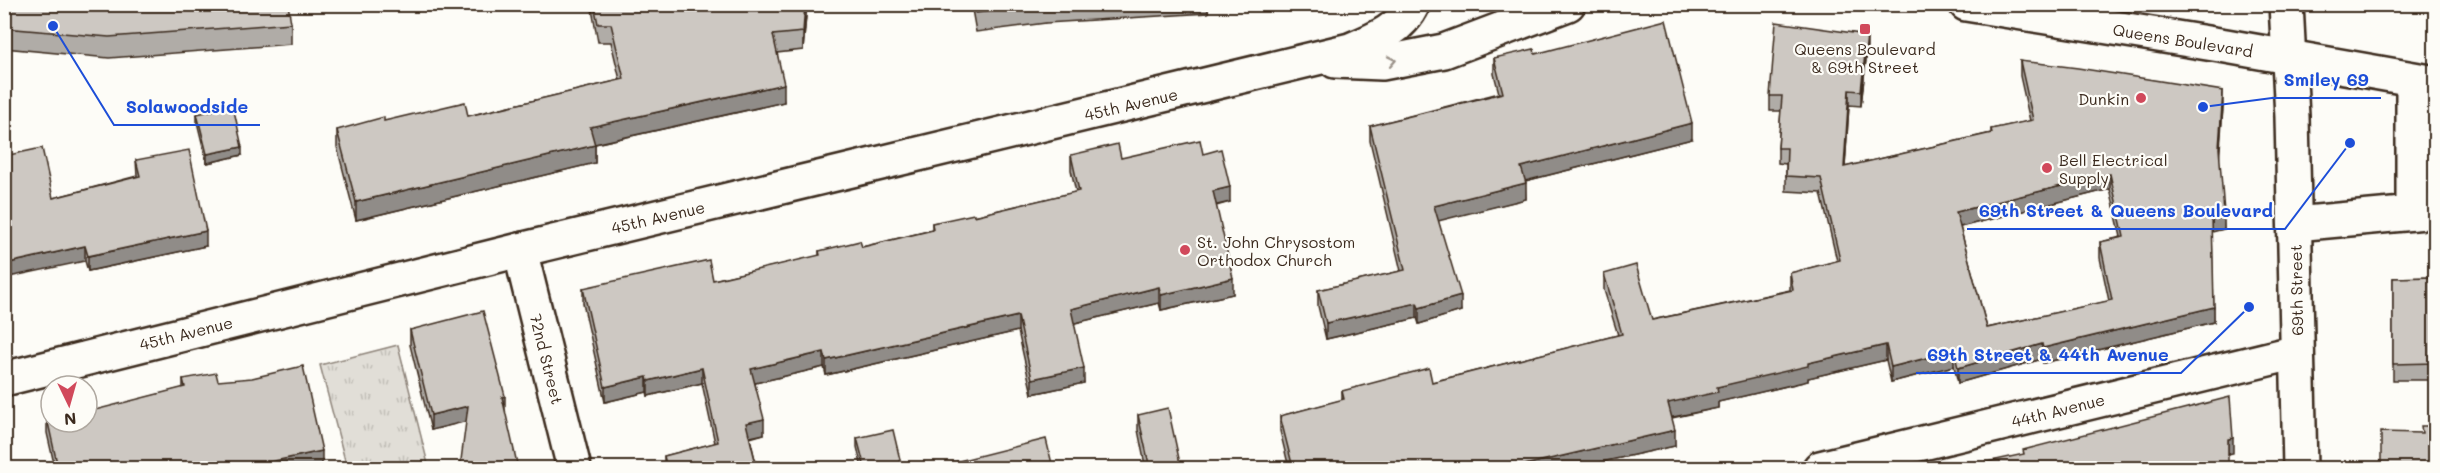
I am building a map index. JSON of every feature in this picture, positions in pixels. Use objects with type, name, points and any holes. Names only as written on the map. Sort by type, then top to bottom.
[{"type":"street","name":"45th Avenue","points":[[4,379],[520,250],[1313,60],[1350,50],[1393,30],[1409,13],[1413,4]]},
{"type":"street","name":"45th Avenue","points":[[1313,60],[1382,63],[1444,51],[1568,4]]},
{"type":"street","name":"Queens Boulevard","points":[[1966,4],[2424,82]]},
{"type":"street","name":"69th Street","points":[[2286,4],[2295,224],[2300,468]]},
{"type":"street","points":[[2295,224],[2424,212],[2424,82]]},
{"type":"street","name":"72nd Street","points":[[520,250],[574,468]]},
{"type":"street","name":"44th Avenue","points":[[1820,468],[2297,352]]},
{"type":"green space","points":[[398,345],[429,468],[347,468],[320,365]]},
{"type":"building","points":[[4,4],[288,4],[291,23],[109,37],[4,28]]},
{"type":"building","points":[[594,4],[805,4],[803,32],[773,35],[784,84],[590,127],[595,145],[356,202],[337,130],[384,117],[384,121],[465,102],[468,116],[624,79],[611,24],[598,24]]},
{"type":"building","points":[[974,4],[1055,4],[976,13]]},
{"type":"building","points":[[1666,20],[1692,123],[1521,167],[1526,183],[1434,206],[1461,296],[1419,308],[1417,303],[1326,323],[1318,290],[1405,270],[1370,126],[1503,93],[1494,58],[1534,49],[1535,54]]},
{"type":"building","points":[[1776,22],[1867,35],[1861,91],[1849,90],[1844,167],[1992,133],[1991,129],[2033,120],[2020,61],[2223,91],[2219,148],[2224,213],[2212,216],[2214,307],[2043,348],[2042,344],[1958,368],[1954,351],[1891,367],[1886,345],[1717,387],[1718,392],[1668,403],[1675,430],[1512,468],[1293,468],[1280,416],[1344,399],[1342,391],[1429,368],[1432,382],[1622,334],[1604,274],[1636,265],[1652,320],[1793,290],[1790,273],[1840,260],[1821,178],[1786,176],[1787,148],[1778,148],[1782,96],[1770,96]],"holes":[[[2110,174],[2124,237],[2100,242],[2112,300],[1987,328],[1956,212]]]},
{"type":"building","points":[[233,106],[242,147],[207,154],[197,114]]},
{"type":"building","points":[[1200,140],[1203,154],[1221,149],[1230,187],[1213,191],[1233,278],[1161,295],[1159,287],[1071,309],[1084,368],[1032,379],[1018,316],[826,360],[824,352],[751,369],[764,419],[746,423],[757,468],[667,468],[664,456],[718,442],[702,368],[648,381],[647,377],[605,387],[583,288],[709,260],[713,280],[820,255],[819,251],[860,241],[862,247],[933,230],[932,223],[974,214],[974,216],[1079,191],[1071,155],[1118,144],[1121,158]]},
{"type":"building","points":[[42,148],[53,198],[140,176],[136,160],[189,150],[206,231],[88,256],[85,246],[4,264],[4,156]]},
{"type":"building","points":[[2436,277],[2436,363],[2393,364],[2393,278]]},
{"type":"building","points":[[483,311],[505,396],[502,397],[518,468],[460,468],[468,406],[431,415],[410,330]]},
{"type":"building","points":[[303,366],[322,451],[241,468],[58,468],[51,434],[99,434],[99,409],[185,387],[183,379],[216,373],[218,381],[252,378]]},
{"type":"building","points":[[2230,397],[2233,438],[2228,439],[2228,468],[1959,468],[2024,454],[2023,450]]},
{"type":"building","points":[[1168,408],[1181,468],[1131,468],[1149,464],[1138,415]]},
{"type":"building","points":[[2421,426],[2436,426],[2436,468],[2381,468],[2381,432],[2422,433]]},
{"type":"building","points":[[893,430],[901,464],[883,468],[865,468],[857,438]]},
{"type":"building","points":[[1046,439],[1053,468],[931,468]]},
{"type":"place","name":"Solawoodside","points":[[53,26]]},
{"type":"place","name":"Queens Boulevard & 69th Street","points":[[1865,29]]},
{"type":"place","name":"Dunkin","points":[[2141,98]]},
{"type":"place","name":"Smiley 69","points":[[2203,107]]},
{"type":"place","name":"69th Street & Queens Boulevard","points":[[2350,143]]},
{"type":"place","name":"Bell Electrical Supply","points":[[2047,168]]},
{"type":"place","name":"St. John Chrysostom Orthodox Church","points":[[1185,250]]},
{"type":"place","name":"69th Street & 44th Avenue","points":[[2249,307]]}]
